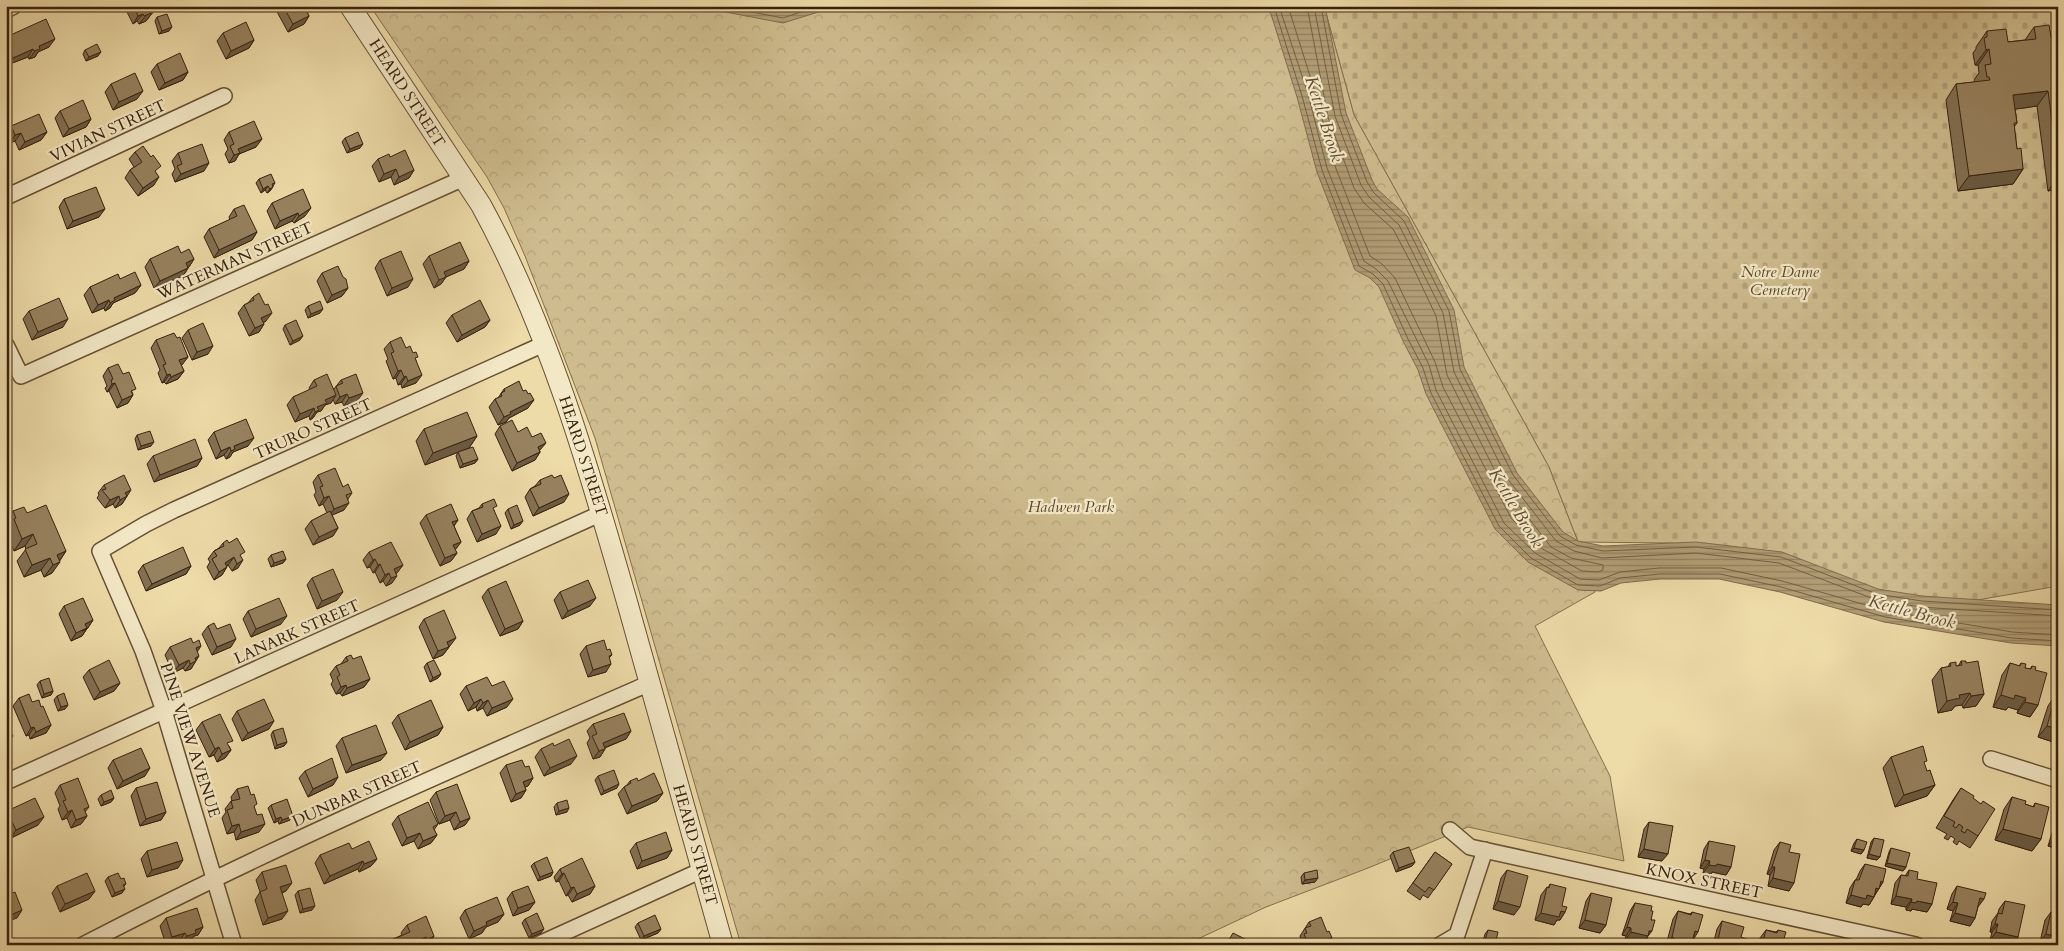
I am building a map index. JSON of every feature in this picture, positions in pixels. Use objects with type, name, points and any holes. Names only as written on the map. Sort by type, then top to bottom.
[{"type":"street","points":[[6,10],[14,6]]},
{"type":"street","name":"HEARD STREET","points":[[350,6],[464,178],[497,234],[544,344],[573,423],[602,513],[723,945]]},
{"type":"street","name":"VIVIAN STREET","points":[[6,198],[224,96]]},
{"type":"street","name":"WATERMAN STREET","points":[[6,345],[21,376],[464,178]]},
{"type":"street","name":"TRURO STREET","points":[[100,550],[174,510],[544,344]]},
{"type":"street","name":"LANARK STREET","points":[[8,779],[164,711],[602,513]]},
{"type":"street","name":"PINE VIEW AVENUE","points":[[100,550],[143,651],[164,711],[234,945]]},
{"type":"street","name":"DUNBAR STREET","points":[[83,945],[215,879],[398,794],[650,683]]},
{"type":"street","points":[[1991,759],[2058,780]]},
{"type":"street","name":"KNOX STREET","points":[[1450,830],[1470,847],[1916,945]]},
{"type":"street","points":[[1440,945],[1458,935],[1485,850]]},
{"type":"street","points":[[537,945],[702,870]]},
{"type":"green space","name":"Hadwen Park","points":[[370,6],[1324,6],[1354,115],[1549,467],[1578,542],[1595,592],[1535,626],[1610,776],[1624,861],[1468,827],[1266,907],[1185,945],[741,945],[595,438],[525,256],[504,208],[487,177]]},
{"type":"green space","name":"Notre Dame Cemetery","points":[[1324,6],[2058,6],[2058,586],[1943,606],[1672,543],[1578,542],[1549,467],[1354,115]]},
{"type":"water","points":[[694,6],[830,6],[828,9],[783,23]]},
{"type":"water","name":"Kettle Brook","points":[[1265,6],[1325,6],[1346,113],[1372,180],[1377,189],[1408,217],[1454,310],[1464,367],[1517,473],[1563,532],[1578,541],[1603,546],[1696,542],[1782,552],[1878,589],[1922,596],[2058,605],[2058,646],[2011,643],[1884,622],[1780,592],[1719,579],[1660,579],[1621,583],[1601,591],[1578,590],[1528,562],[1495,529],[1426,394],[1418,370],[1379,287],[1370,278],[1355,270],[1317,172],[1297,97],[1271,14]]},
{"type":"building","points":[[134,6],[157,7],[150,10],[151,13],[138,16]]},
{"type":"building","points":[[283,6],[304,6],[309,16],[293,24]]},
{"type":"building","points":[[167,14],[172,27],[162,31],[157,17]]},
{"type":"building","points":[[46,19],[55,39],[39,46],[40,49],[34,51],[33,49],[13,58],[6,43],[6,37]]},
{"type":"building","points":[[246,22],[254,40],[231,51],[223,33]]},
{"type":"building","points":[[2049,25],[2051,37],[2058,36],[2058,167],[2048,91],[2013,95],[2017,123],[2014,123],[2017,149],[2021,148],[2023,169],[1969,176],[1956,84],[1990,80],[1987,77],[1985,65],[1991,64],[1989,49],[1986,50],[1984,38],[1987,37],[1987,31],[2006,29],[2008,42],[2036,39],[2034,27]]},
{"type":"building","points":[[97,44],[101,52],[89,57],[85,50]]},
{"type":"building","points":[[180,53],[188,72],[165,83],[157,64]]},
{"type":"building","points":[[135,73],[143,91],[119,102],[111,84]]},
{"type":"building","points":[[83,100],[91,119],[69,129],[60,111]]},
{"type":"building","points":[[39,114],[47,132],[25,142],[21,133],[15,135],[11,126]]},
{"type":"building","points":[[254,121],[262,139],[238,149],[240,153],[234,155],[230,146],[234,144],[229,132]]},
{"type":"building","points":[[358,132],[363,144],[350,149],[345,138]]},
{"type":"building","points":[[202,144],[209,163],[181,174],[177,166],[182,164],[178,153]]},
{"type":"building","points":[[143,146],[161,166],[155,171],[159,177],[143,188],[130,170],[142,162],[135,152]]},
{"type":"building","points":[[405,150],[414,170],[399,177],[396,169],[384,174],[378,159],[389,154],[390,157]]},
{"type":"building","points":[[271,174],[275,183],[272,184],[273,187],[270,189],[268,186],[263,189],[259,179]]},
{"type":"building","points":[[96,187],[105,209],[73,221],[64,199]]},
{"type":"building","points":[[303,189],[311,208],[299,216],[298,213],[280,221],[272,203]]},
{"type":"building","points":[[244,205],[257,232],[219,250],[209,229],[237,216],[234,209]]},
{"type":"building","points":[[460,242],[469,261],[444,272],[446,277],[439,280],[429,256]]},
{"type":"building","points":[[178,246],[181,253],[189,249],[194,259],[186,263],[188,268],[160,281],[150,259]]},
{"type":"building","points":[[401,251],[413,279],[392,288],[380,260]]},
{"type":"building","points":[[338,266],[343,277],[346,279],[348,288],[332,295],[322,273]]},
{"type":"building","points":[[135,272],[141,285],[114,298],[115,300],[110,303],[109,300],[98,305],[90,287],[118,274],[120,279]]},
{"type":"building","points":[[259,293],[265,305],[268,304],[272,313],[261,318],[264,324],[255,328],[244,305],[254,300],[253,297]]},
{"type":"building","points":[[59,298],[68,319],[38,332],[29,311]]},
{"type":"building","points":[[480,300],[490,320],[462,335],[452,315]]},
{"type":"building","points":[[320,301],[323,309],[311,314],[308,306]]},
{"type":"building","points":[[296,320],[303,336],[293,341],[285,325]]},
{"type":"building","points":[[203,323],[213,346],[197,352],[188,330]]},
{"type":"building","points":[[174,333],[177,338],[180,337],[188,357],[179,360],[184,371],[171,377],[170,374],[167,375],[163,365],[166,364],[156,340]]},
{"type":"building","points":[[401,337],[406,348],[410,346],[413,353],[416,352],[418,357],[415,358],[422,375],[408,381],[401,370],[398,371],[391,353],[394,352],[390,342]]},
{"type":"building","points":[[118,364],[123,374],[129,372],[136,389],[131,391],[133,395],[122,400],[115,383],[112,384],[111,380],[113,379],[108,368]]},
{"type":"building","points":[[327,374],[336,395],[325,400],[327,403],[317,407],[319,410],[315,412],[314,408],[300,414],[293,397],[317,386],[314,380]]},
{"type":"building","points":[[356,374],[363,393],[349,398],[347,394],[340,397],[336,386],[343,383],[341,380]]},
{"type":"building","points":[[519,381],[523,391],[526,390],[528,394],[530,393],[534,400],[504,417],[495,399],[502,396],[501,393],[505,391],[504,389]]},
{"type":"building","points":[[467,412],[477,436],[433,453],[424,429]]},
{"type":"building","points":[[246,419],[254,438],[234,446],[235,449],[231,451],[230,447],[221,451],[214,432]]},
{"type":"building","points":[[512,420],[518,432],[527,427],[532,437],[541,433],[546,443],[538,447],[540,452],[517,463],[500,426]]},
{"type":"building","points":[[150,431],[154,442],[141,446],[137,435]]},
{"type":"building","points":[[195,439],[202,458],[160,475],[153,456]]},
{"type":"building","points":[[473,447],[478,459],[463,464],[458,452]]},
{"type":"building","points":[[335,468],[343,487],[348,484],[352,493],[346,495],[349,503],[334,509],[329,496],[324,498],[320,487],[323,486],[318,475]]},
{"type":"building","points":[[124,475],[131,490],[125,493],[127,496],[120,500],[119,496],[110,500],[102,490],[106,489],[104,485]]},
{"type":"building","points":[[552,475],[554,478],[561,475],[569,494],[539,508],[530,489],[541,484],[540,480]]},
{"type":"building","points":[[494,499],[497,506],[493,508],[501,526],[482,534],[472,511],[483,507],[482,504]]},
{"type":"building","points":[[451,504],[458,520],[452,522],[461,542],[453,545],[457,553],[445,558],[426,515]]},
{"type":"building","points":[[46,505],[66,551],[57,555],[60,562],[53,565],[50,558],[32,565],[25,549],[37,544],[33,534],[22,539],[13,511],[24,507],[27,513]]},
{"type":"building","points":[[517,505],[523,521],[514,525],[508,509]]},
{"type":"building","points":[[330,511],[338,528],[319,537],[311,521]]},
{"type":"building","points":[[237,538],[245,552],[240,555],[243,560],[237,564],[234,557],[225,563],[227,567],[219,572],[212,559],[217,556],[214,551],[224,546],[223,543],[227,540],[229,543]]},
{"type":"building","points":[[391,542],[403,565],[394,569],[397,576],[391,578],[389,573],[385,575],[380,564],[378,565],[375,559],[373,560],[369,552]]},
{"type":"building","points":[[183,547],[191,566],[152,584],[143,565]]},
{"type":"building","points":[[283,551],[286,559],[274,563],[271,555]]},
{"type":"building","points":[[333,569],[343,592],[322,601],[312,578]]},
{"type":"building","points":[[588,580],[596,598],[568,611],[560,592]]},
{"type":"building","points":[[506,581],[523,621],[505,629],[488,589]]},
{"type":"building","points":[[83,598],[93,620],[85,624],[87,628],[76,633],[64,606]]},
{"type":"building","points":[[279,598],[287,616],[256,629],[248,611]]},
{"type":"building","points":[[444,610],[456,638],[447,642],[449,647],[438,651],[424,619]]},
{"type":"building","points":[[214,623],[217,629],[230,624],[236,639],[217,647],[208,626]]},
{"type":"building","points":[[191,638],[193,643],[199,640],[201,646],[196,648],[199,656],[195,658],[196,661],[190,664],[189,660],[179,665],[170,647]]},
{"type":"building","points":[[604,640],[607,650],[610,649],[612,655],[609,656],[611,664],[593,670],[586,646]]},
{"type":"building","points":[[6,654],[11,663],[6,666]]},
{"type":"building","points":[[351,655],[353,659],[361,656],[370,679],[347,688],[346,685],[341,687],[337,677],[340,675],[336,666],[348,661],[346,657]]},
{"type":"building","points":[[109,660],[120,683],[100,692],[89,670]]},
{"type":"building","points":[[434,660],[441,674],[433,678],[427,663]]},
{"type":"building","points":[[1961,661],[1966,661],[1966,663],[1978,661],[1984,694],[1971,696],[1970,693],[1959,695],[1960,698],[1947,701],[1941,668],[1951,666],[1950,663],[1956,662],[1956,666],[1962,665]]},
{"type":"building","points":[[2010,663],[2020,666],[2021,663],[2026,664],[2025,668],[2031,669],[2032,666],[2036,667],[2035,670],[2047,673],[2038,705],[2025,702],[2026,698],[2015,695],[2014,699],[2001,695]]},
{"type":"building","points":[[487,677],[492,686],[504,681],[513,699],[492,708],[488,700],[483,703],[481,699],[474,703],[466,686]]},
{"type":"building","points":[[49,678],[53,691],[44,694],[40,681]]},
{"type":"building","points":[[64,693],[68,705],[61,707],[57,696]]},
{"type":"building","points":[[29,694],[32,702],[39,700],[51,725],[36,732],[34,727],[31,728],[19,698]]},
{"type":"building","points":[[2056,694],[2058,695],[2058,729],[2047,726]]},
{"type":"building","points":[[264,699],[274,721],[248,733],[237,711]]},
{"type":"building","points":[[431,700],[443,727],[410,742],[398,715]]},
{"type":"building","points":[[624,713],[631,731],[603,743],[605,749],[599,751],[592,736],[597,734],[593,724]]},
{"type":"building","points":[[220,714],[233,741],[227,743],[231,750],[222,754],[219,747],[215,749],[202,722]]},
{"type":"building","points":[[6,723],[13,736],[6,740]]},
{"type":"building","points":[[376,725],[387,753],[352,765],[342,738]]},
{"type":"building","points":[[283,728],[287,742],[277,745],[273,731]]},
{"type":"building","points":[[569,739],[577,756],[550,768],[541,749],[553,743],[554,746]]},
{"type":"building","points":[[1923,746],[1927,761],[1924,762],[1927,771],[1930,770],[1935,785],[1904,795],[1891,757]]},
{"type":"building","points":[[141,748],[150,768],[123,781],[113,760]]},
{"type":"building","points":[[332,758],[338,777],[313,789],[305,771]]},
{"type":"building","points":[[522,760],[525,767],[529,766],[533,778],[523,782],[526,790],[516,794],[506,765]]},
{"type":"building","points":[[614,770],[619,784],[604,791],[598,776]]},
{"type":"building","points":[[654,773],[663,793],[632,806],[624,787],[631,783],[630,781],[637,778],[638,781]]},
{"type":"building","points":[[78,778],[89,807],[84,809],[87,816],[76,820],[72,810],[68,812],[63,801],[66,800],[60,785]]},
{"type":"building","points":[[157,782],[166,812],[146,819],[136,788]]},
{"type":"building","points":[[457,784],[470,818],[460,822],[456,812],[445,816],[436,792]]},
{"type":"building","points":[[248,786],[251,795],[254,794],[257,804],[254,806],[257,815],[262,814],[265,824],[241,832],[239,824],[232,826],[227,810],[233,808],[231,801],[240,799],[237,789]]},
{"type":"building","points":[[1961,788],[1974,796],[1973,798],[1981,804],[1983,801],[1995,809],[1978,836],[1967,829],[1965,833],[1961,831],[1963,827],[1959,824],[1956,828],[1953,826],[1955,822],[1944,816]]},
{"type":"building","points":[[111,790],[114,798],[104,802],[101,795]]},
{"type":"building","points":[[2012,797],[2026,801],[2025,804],[2034,807],[2035,803],[2049,807],[2041,839],[2003,829]]},
{"type":"building","points":[[35,798],[44,817],[16,830],[7,811]]},
{"type":"building","points":[[287,799],[293,816],[282,820],[281,817],[276,819],[271,805]]},
{"type":"building","points":[[567,800],[569,808],[559,811],[557,803]]},
{"type":"building","points":[[428,802],[438,824],[433,827],[437,835],[423,841],[420,833],[407,838],[398,816]]},
{"type":"building","points":[[1649,822],[1673,826],[1668,854],[1644,849]]},
{"type":"building","points":[[2058,824],[2058,840],[2054,838]]},
{"type":"building","points":[[666,832],[672,850],[642,861],[636,843]]},
{"type":"building","points":[[1874,838],[1884,840],[1880,857],[1869,854]]},
{"type":"building","points":[[1857,839],[1867,842],[1864,850],[1854,848]]},
{"type":"building","points":[[369,841],[377,859],[364,864],[363,861],[330,876],[320,855],[349,843],[352,849]]},
{"type":"building","points":[[1709,841],[1735,846],[1731,867],[1717,864],[1716,866],[1709,865],[1710,861],[1705,860]]},
{"type":"building","points":[[177,842],[183,860],[152,870],[147,851]]},
{"type":"building","points":[[1780,842],[1791,845],[1789,852],[1800,854],[1794,883],[1773,878],[1775,867],[1772,867]]},
{"type":"building","points":[[1409,847],[1415,862],[1399,868],[1393,852]]},
{"type":"building","points":[[1891,848],[1910,853],[1906,867],[1887,863]]},
{"type":"building","points":[[1435,852],[1452,864],[1434,890],[1429,887],[1425,892],[1413,883]]},
{"type":"building","points":[[547,857],[553,872],[540,877],[534,863]]},
{"type":"building","points":[[582,858],[595,886],[577,894],[574,887],[571,888],[560,869]]},
{"type":"building","points":[[1865,864],[1886,869],[1883,882],[1881,881],[1879,889],[1876,888],[1874,897],[1867,895],[1866,899],[1851,895],[1855,880],[1859,880]]},
{"type":"building","points":[[286,865],[292,883],[280,887],[288,911],[268,918],[260,892],[267,889],[262,872]]},
{"type":"building","points":[[1317,870],[1318,878],[1305,880],[1304,873]]},
{"type":"building","points":[[1507,870],[1528,876],[1520,907],[1498,901]]},
{"type":"building","points":[[1909,870],[1918,872],[1917,879],[1937,883],[1932,904],[1917,901],[1916,903],[1911,902],[1912,899],[1896,896],[1901,875],[1908,876]]},
{"type":"building","points":[[87,873],[95,891],[65,904],[57,886]]},
{"type":"building","points":[[118,873],[121,879],[124,878],[126,884],[123,885],[125,889],[115,893],[108,877]]},
{"type":"building","points":[[1550,884],[1566,888],[1562,906],[1567,907],[1565,912],[1561,911],[1559,917],[1541,913],[1547,887],[1549,888]]},
{"type":"building","points":[[528,886],[535,902],[518,908],[512,892]]},
{"type":"building","points":[[1957,886],[1986,893],[1984,899],[1980,898],[1975,918],[1955,913],[1958,903],[1953,902]]},
{"type":"building","points":[[310,888],[315,906],[303,909],[298,891]]},
{"type":"building","points":[[15,892],[22,910],[6,917],[6,895]]},
{"type":"building","points":[[1591,893],[1612,898],[1606,925],[1585,920]]},
{"type":"building","points":[[497,897],[504,914],[486,922],[487,925],[474,931],[465,910]]},
{"type":"building","points":[[2005,901],[2025,905],[2018,937],[1996,932],[1998,924],[1995,924],[1998,913],[2002,914]]},
{"type":"building","points":[[1635,903],[1652,906],[1651,920],[1655,920],[1652,931],[1649,931],[1648,936],[1631,932],[1631,928],[1627,927]]},
{"type":"building","points":[[197,908],[203,927],[195,930],[196,933],[187,936],[185,933],[172,937],[166,918]]},
{"type":"building","points":[[1678,911],[1691,915],[1692,912],[1703,915],[1698,932],[1695,931],[1691,945],[1673,942],[1674,938],[1672,937]]},
{"type":"building","points":[[2051,912],[2058,914],[2058,937],[2046,934]]},
{"type":"building","points":[[537,913],[544,929],[532,934],[525,919]]},
{"type":"building","points":[[655,915],[661,929],[644,936],[638,923]]},
{"type":"building","points":[[426,916],[434,936],[427,940],[426,937],[415,942],[417,945],[390,945],[389,941],[410,932],[407,925]]},
{"type":"building","points":[[1321,917],[1327,932],[1329,931],[1332,938],[1329,939],[1332,945],[1312,945],[1311,942],[1308,944],[1304,934],[1307,933],[1305,928],[1311,926],[1309,922]]},
{"type":"building","points":[[1722,921],[1744,927],[1741,937],[1749,940],[1748,945],[1717,945]]},
{"type":"building","points":[[1488,930],[1498,932],[1495,945],[1484,944]]},
{"type":"building","points":[[1766,930],[1777,933],[1778,930],[1786,932],[1782,945],[1762,945]]},
{"type":"building","points":[[1233,933],[1251,942],[1249,945],[1226,945]]},
{"type":"building","points":[[1807,941],[1824,945],[1807,945]]}]
